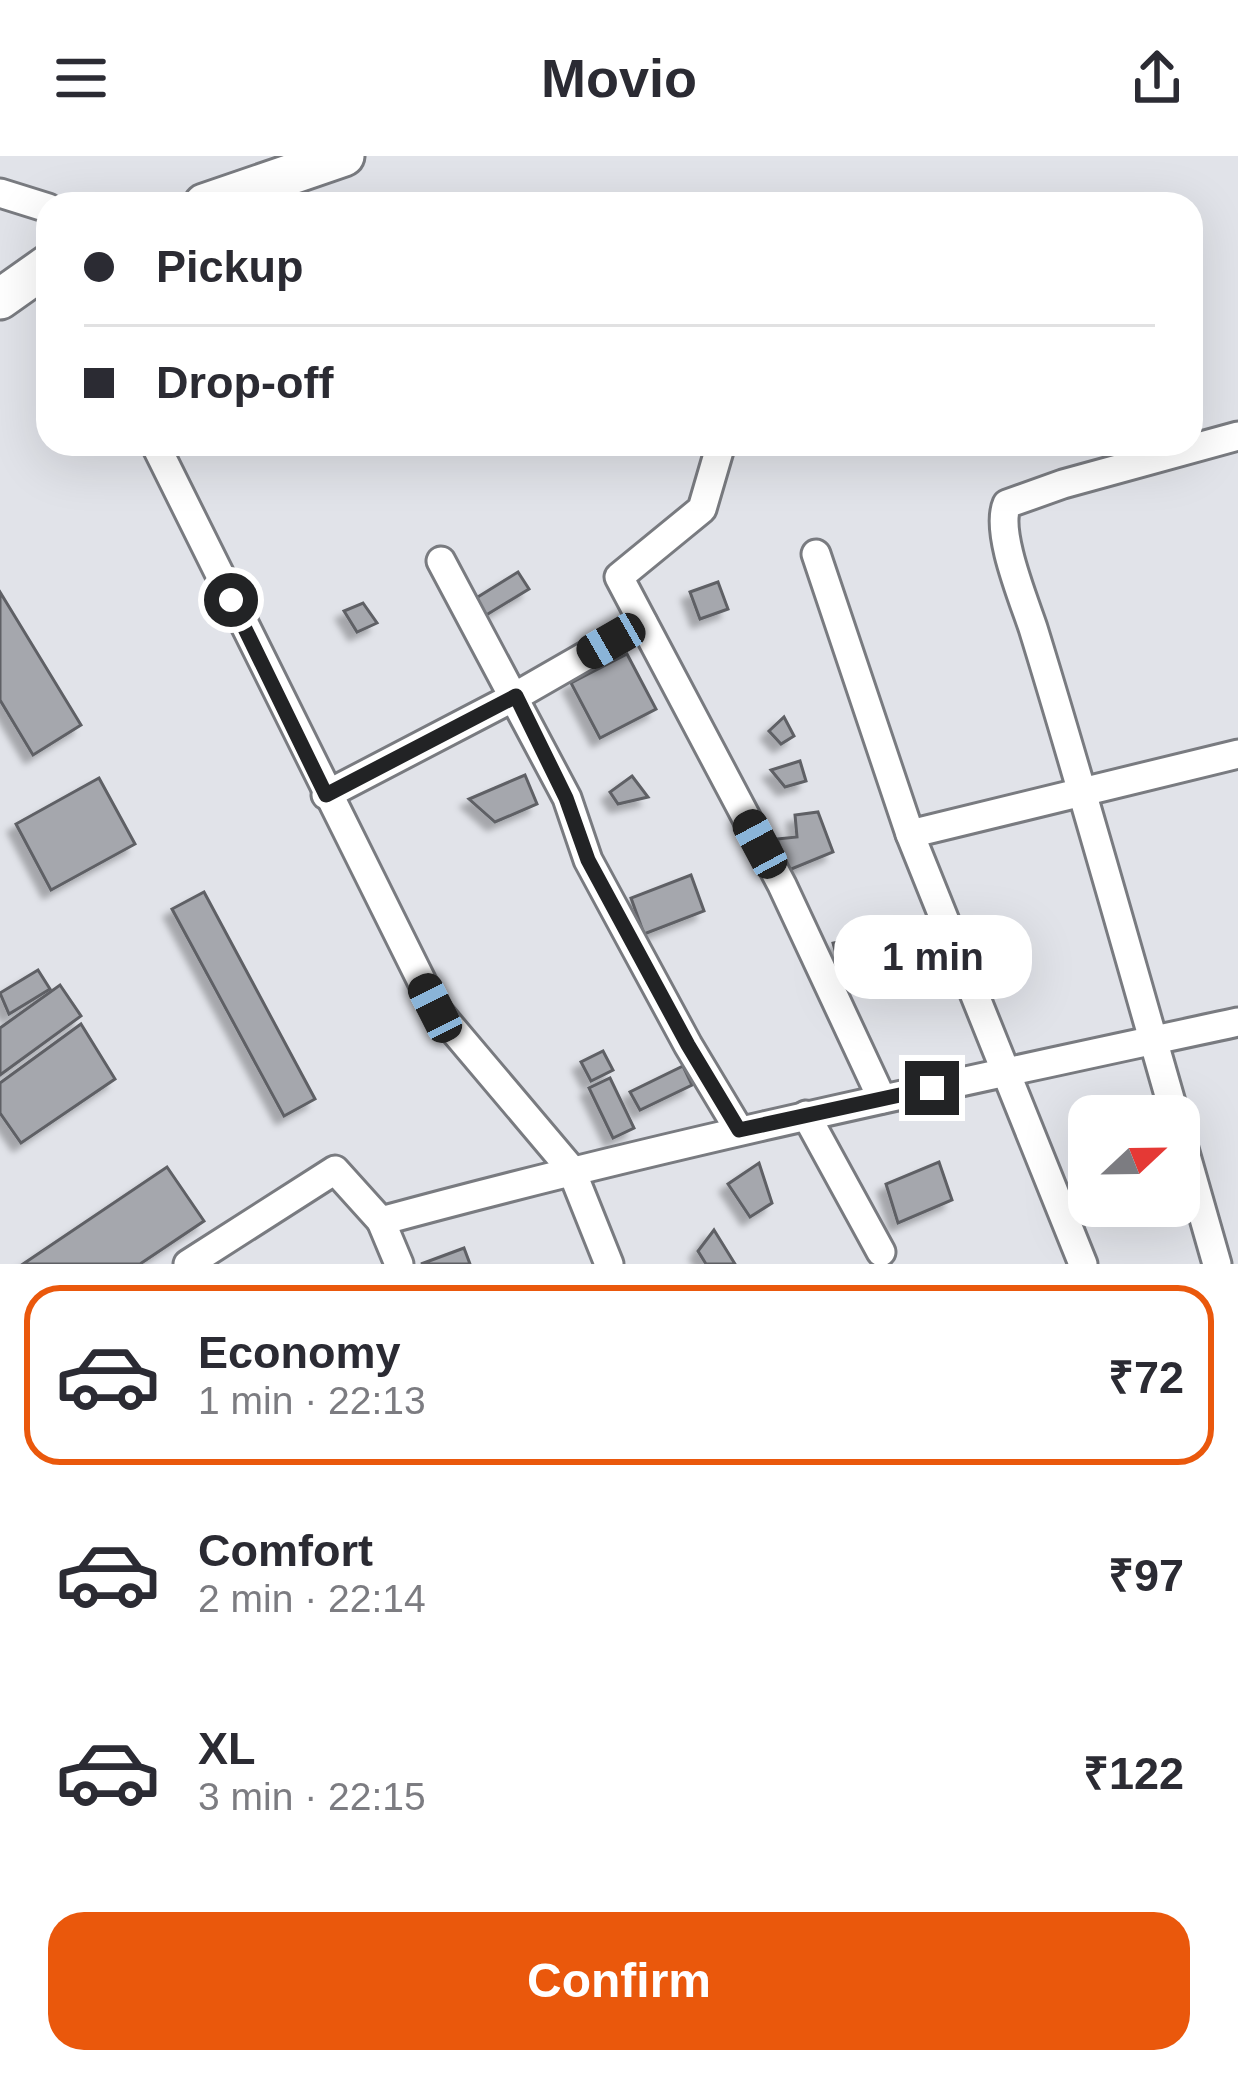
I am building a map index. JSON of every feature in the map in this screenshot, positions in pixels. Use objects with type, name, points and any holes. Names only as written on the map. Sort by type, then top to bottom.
[{"type":"main road","points":[[239,192],[344,156]]},
{"type":"main road","points":[[0,299],[36,274]]},
{"type":"street","points":[[0,193],[36,204]]},
{"type":"street","points":[[1203,446],[1238,436]]},
{"type":"street","points":[[161,456],[435,1008],[571,1169],[609,1264]]},
{"type":"street","points":[[717,456],[702,509],[619,578],[782,885],[882,1099]]},
{"type":"street","points":[[1165,456],[1007,504],[1002,515],[1169,1095]]},
{"type":"street","points":[[815,554],[910,834],[1084,1264]]},
{"type":"street","points":[[441,561],[516,696],[566,798],[588,860],[739,1130]]},
{"type":"street","points":[[326,795],[516,696],[643,622]]},
{"type":"street","points":[[910,834],[1238,754]]},
{"type":"street","points":[[381,1221],[571,1169],[1238,1022]]},
{"type":"street","points":[[806,1115],[876,1260]]},
{"type":"street","points":[[188,1264],[335,1170],[381,1221],[399,1264]]},
{"type":"street","points":[[1200,1204],[1217,1264]]},
{"type":"building","points":[[518,572],[529,589],[483,617],[473,600]]},
{"type":"building","points":[[718,582],[728,609],[700,619],[690,592]]},
{"type":"building","points":[[0,592],[81,725],[33,755],[0,700]]},
{"type":"building","points":[[363,603],[377,623],[357,632],[344,611]]},
{"type":"building","points":[[627,654],[656,709],[600,738],[571,683]]},
{"type":"building","points":[[784,717],[794,736],[781,744],[769,731]]},
{"type":"building","points":[[800,761],[806,781],[785,787],[771,770]]},
{"type":"building","points":[[525,775],[537,804],[495,822],[469,799]]},
{"type":"building","points":[[632,776],[648,797],[618,804],[610,792]]},
{"type":"building","points":[[99,778],[135,844],[51,890],[16,824]]},
{"type":"building","points":[[818,812],[833,852],[789,870],[777,839],[797,837],[795,815]]},
{"type":"building","points":[[691,875],[704,911],[644,934],[631,898]]},
{"type":"building","points":[[204,892],[315,1099],[284,1116],[172,909]]},
{"type":"building","points":[[868,935],[876,967],[842,976],[833,943]]},
{"type":"building","points":[[38,970],[50,989],[9,1014],[0,993]]},
{"type":"building","points":[[60,985],[81,1016],[0,1075],[0,1028]]},
{"type":"building","points":[[81,1024],[115,1079],[21,1143],[0,1113],[0,1083]]},
{"type":"building","points":[[603,1051],[613,1070],[591,1081],[581,1062]]},
{"type":"building","points":[[683,1066],[692,1085],[640,1110],[630,1092]]},
{"type":"building","points":[[610,1078],[634,1128],[613,1138],[589,1088]]},
{"type":"building","points":[[939,1162],[952,1200],[898,1223],[886,1184]]},
{"type":"building","points":[[759,1163],[772,1203],[750,1217],[728,1184]]},
{"type":"building","points":[[167,1167],[204,1221],[140,1264],[23,1264]]},
{"type":"building","points":[[714,1230],[735,1264],[706,1264],[698,1251]]},
{"type":"building","points":[[464,1248],[470,1264],[421,1264]]},
{"type":"route","points":[[231,600],[326,795],[516,696],[566,798],[588,860],[739,1130],[932,1088]]}]
